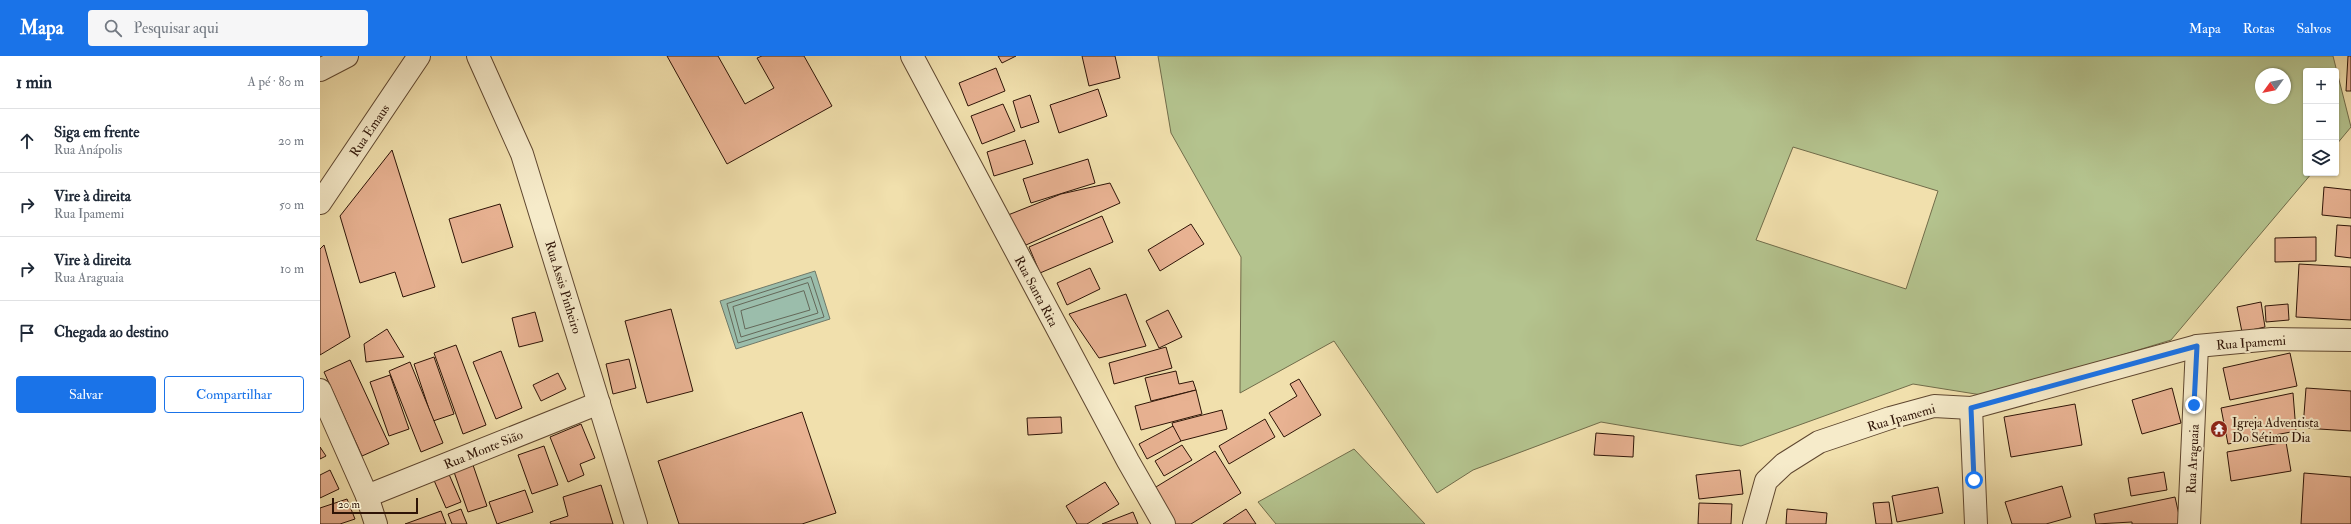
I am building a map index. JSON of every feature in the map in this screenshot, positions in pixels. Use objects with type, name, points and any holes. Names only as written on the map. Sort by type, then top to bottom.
[{"type":"street","points":[[320,70],[347,56]]},
{"type":"street","name":"Rua Emaus","points":[[320,203],[419,56]]},
{"type":"street","name":"Rua Assis Pinheiro","points":[[478,56],[522,154],[600,402],[636,524]]},
{"type":"street","name":"Rua Santa Rita","points":[[912,56],[1124,454],[1164,524]]},
{"type":"street","name":"Rua Ipamemi","points":[[1754,524],[1766,481],[1784,464],[1819,442],[1890,418],[1934,406],[1971,408],[2197,346],[2272,339],[2351,340]]},
{"type":"street","name":"Rua Araguaia","points":[[2189,524],[2197,346]]},
{"type":"street","points":[[320,390],[367,496],[376,524]]},
{"type":"street","name":"Rua Monte Sião","points":[[367,496],[600,402]]},
{"type":"street","points":[[1971,408],[1976,524]]},
{"type":"green space","points":[[1158,56],[2333,56],[2336,68],[2303,68],[2303,176],[2309,176],[2171,340],[1988,396],[1913,384],[1741,446],[1601,422],[1473,470],[1437,493],[1334,341],[1240,393],[1241,257],[1171,133]],"holes":[[[1793,147],[1938,191],[1906,289],[1756,240]]]},
{"type":"green space","points":[[2339,80],[2351,127],[2339,141]]},
{"type":"green space","points":[[1354,449],[1425,524],[1276,524],[1258,502]]},
{"type":"water","points":[[815,271],[830,319],[736,349],[720,301]]},
{"type":"building","points":[[667,56],[718,56],[745,104],[774,88],[757,58],[762,56],[804,56],[832,106],[727,164]]},
{"type":"building","points":[[998,56],[1016,56],[1002,63]]},
{"type":"building","points":[[1082,56],[1115,56],[1120,78],[1089,86]]},
{"type":"building","points":[[2348,56],[2351,56],[2351,91],[2346,91]]},
{"type":"building","points":[[996,68],[1005,91],[968,106],[959,83]]},
{"type":"building","points":[[1098,89],[1107,116],[1059,133],[1050,105]]},
{"type":"building","points":[[1030,95],[1039,122],[1021,128],[1013,101]]},
{"type":"building","points":[[1003,104],[1015,131],[982,144],[971,116]]},
{"type":"building","points":[[1025,140],[1033,164],[994,176],[987,152]]},
{"type":"building","points":[[392,150],[435,287],[403,297],[395,272],[360,283],[340,216]]},
{"type":"building","points":[[1088,159],[1095,183],[1031,203],[1023,179]]},
{"type":"building","points":[[1110,183],[1120,203],[1026,245],[1008,215],[1061,194]]},
{"type":"building","points":[[2324,187],[2351,190],[2351,218],[2322,215]]},
{"type":"building","points":[[500,204],[513,247],[462,263],[449,219]]},
{"type":"building","points":[[1102,216],[1113,242],[1040,273],[1029,247]]},
{"type":"building","points":[[1191,224],[1204,244],[1160,271],[1148,250]]},
{"type":"building","points":[[2337,225],[2351,226],[2351,258],[2335,256]]},
{"type":"building","points":[[2316,237],[2316,261],[2275,262],[2275,238]]},
{"type":"building","points":[[324,245],[350,337],[320,355],[320,249]]},
{"type":"building","points":[[2299,264],[2351,267],[2351,320],[2296,317]]},
{"type":"building","points":[[1090,268],[1100,289],[1067,305],[1057,283]]},
{"type":"building","points":[[1126,294],[1146,346],[1099,358],[1069,314]]},
{"type":"building","points":[[2261,302],[2265,327],[2242,332],[2237,307]]},
{"type":"building","points":[[2288,304],[2289,320],[2266,322],[2265,306]]},
{"type":"building","points":[[671,309],[693,391],[647,403],[625,321]]},
{"type":"building","points":[[1168,310],[1182,337],[1159,348],[1146,321]]},
{"type":"building","points":[[535,312],[543,341],[519,347],[512,318]]},
{"type":"building","points":[[387,329],[404,357],[366,362],[364,344]]},
{"type":"building","points":[[456,345],[486,425],[463,434],[434,353]]},
{"type":"building","points":[[1166,347],[1172,368],[1114,384],[1109,363]]},
{"type":"building","points":[[501,351],[522,408],[496,419],[473,362]]},
{"type":"building","points":[[2290,353],[2297,386],[2230,400],[2223,368]]},
{"type":"building","points":[[434,357],[454,414],[433,421],[414,364]]},
{"type":"building","points":[[629,359],[636,388],[613,394],[606,364]]},
{"type":"building","points":[[350,360],[389,444],[362,456],[324,372]]},
{"type":"building","points":[[410,362],[443,443],[421,452],[389,371]]},
{"type":"building","points":[[1176,371],[1179,384],[1193,381],[1196,390],[1151,401],[1145,378]]},
{"type":"building","points":[[558,373],[566,389],[541,401],[533,385]]},
{"type":"building","points":[[390,375],[409,429],[389,436],[370,382]]},
{"type":"building","points":[[1299,379],[1321,415],[1284,437],[1269,413],[1297,396],[1290,384]]},
{"type":"building","points":[[2172,388],[2181,423],[2142,434],[2132,400]]},
{"type":"building","points":[[2306,388],[2351,391],[2351,431],[2303,428]]},
{"type":"building","points":[[1196,390],[1202,414],[1141,430],[1135,406]]},
{"type":"building","name":"Igreja Adventista Do Sétimo Dia","points":[[2293,393],[2296,431],[2228,444],[2221,408]]},
{"type":"building","points":[[2075,404],[2082,445],[2011,457],[2004,417]]},
{"type":"building","points":[[1222,410],[1227,429],[1177,442],[1172,423]]},
{"type":"building","points":[[802,412],[836,513],[802,524],[679,524],[658,461]]},
{"type":"building","points":[[1061,417],[1062,433],[1028,435],[1027,418]]},
{"type":"building","points":[[1265,419],[1275,437],[1229,464],[1219,446]]},
{"type":"building","points":[[581,424],[595,458],[580,464],[584,475],[568,482],[550,437]]},
{"type":"building","points":[[1173,426],[1181,441],[1147,459],[1139,444]]},
{"type":"building","points":[[1596,433],[1634,436],[1633,457],[1594,455]]},
{"type":"building","points":[[2286,442],[2291,471],[2231,481],[2227,452]]},
{"type":"building","points":[[1182,445],[1192,460],[1164,476],[1155,461]]},
{"type":"building","points":[[544,446],[558,485],[532,494],[518,455]]},
{"type":"building","points":[[320,447],[326,456],[320,459]]},
{"type":"building","points":[[1215,451],[1241,493],[1191,524],[1171,524],[1151,490]]},
{"type":"building","points":[[473,465],[487,506],[468,512],[454,472]]},
{"type":"building","points":[[330,470],[339,489],[320,498],[320,475]]},
{"type":"building","points":[[1740,470],[1743,494],[1699,499],[1696,475]]},
{"type":"building","points":[[448,472],[461,502],[446,508],[433,478]]},
{"type":"building","points":[[2164,472],[2167,490],[2131,496],[2128,478]]},
{"type":"building","points":[[2304,473],[2351,477],[2351,524],[2301,524]]},
{"type":"building","points":[[1105,482],[1119,504],[1087,524],[1077,524],[1066,506]]},
{"type":"building","points":[[601,485],[613,524],[551,524],[550,522],[568,516],[563,497]]},
{"type":"building","points":[[2062,486],[2071,517],[2046,524],[2012,524],[2005,502]]},
{"type":"building","points":[[1938,487],[1943,513],[1897,522],[1892,496]]},
{"type":"building","points":[[525,490],[533,512],[497,524],[489,502]]},
{"type":"building","points":[[2175,497],[2181,524],[2132,524],[2132,522],[2096,524],[2094,514]]},
{"type":"building","points":[[347,499],[355,519],[340,524],[320,524],[320,508]]},
{"type":"building","points":[[1889,502],[1892,524],[1876,524],[1873,503]]},
{"type":"building","points":[[1699,503],[1732,504],[1731,524],[1698,524]]},
{"type":"building","points":[[461,509],[467,524],[452,524],[448,514]]},
{"type":"building","points":[[1246,509],[1256,524],[1223,524]]},
{"type":"building","points":[[1787,509],[1827,513],[1826,524],[1786,524]]},
{"type":"building","points":[[441,511],[446,524],[405,524]]},
{"type":"building","points":[[1133,512],[1138,524],[1102,524]]},
{"type":"place","name":"Igreja Adventista Do Sétimo Dia","points":[[2219,429]]},
{"type":"route","points":[[1974,480],[1971,408],[2197,346],[2194,405]]}]
